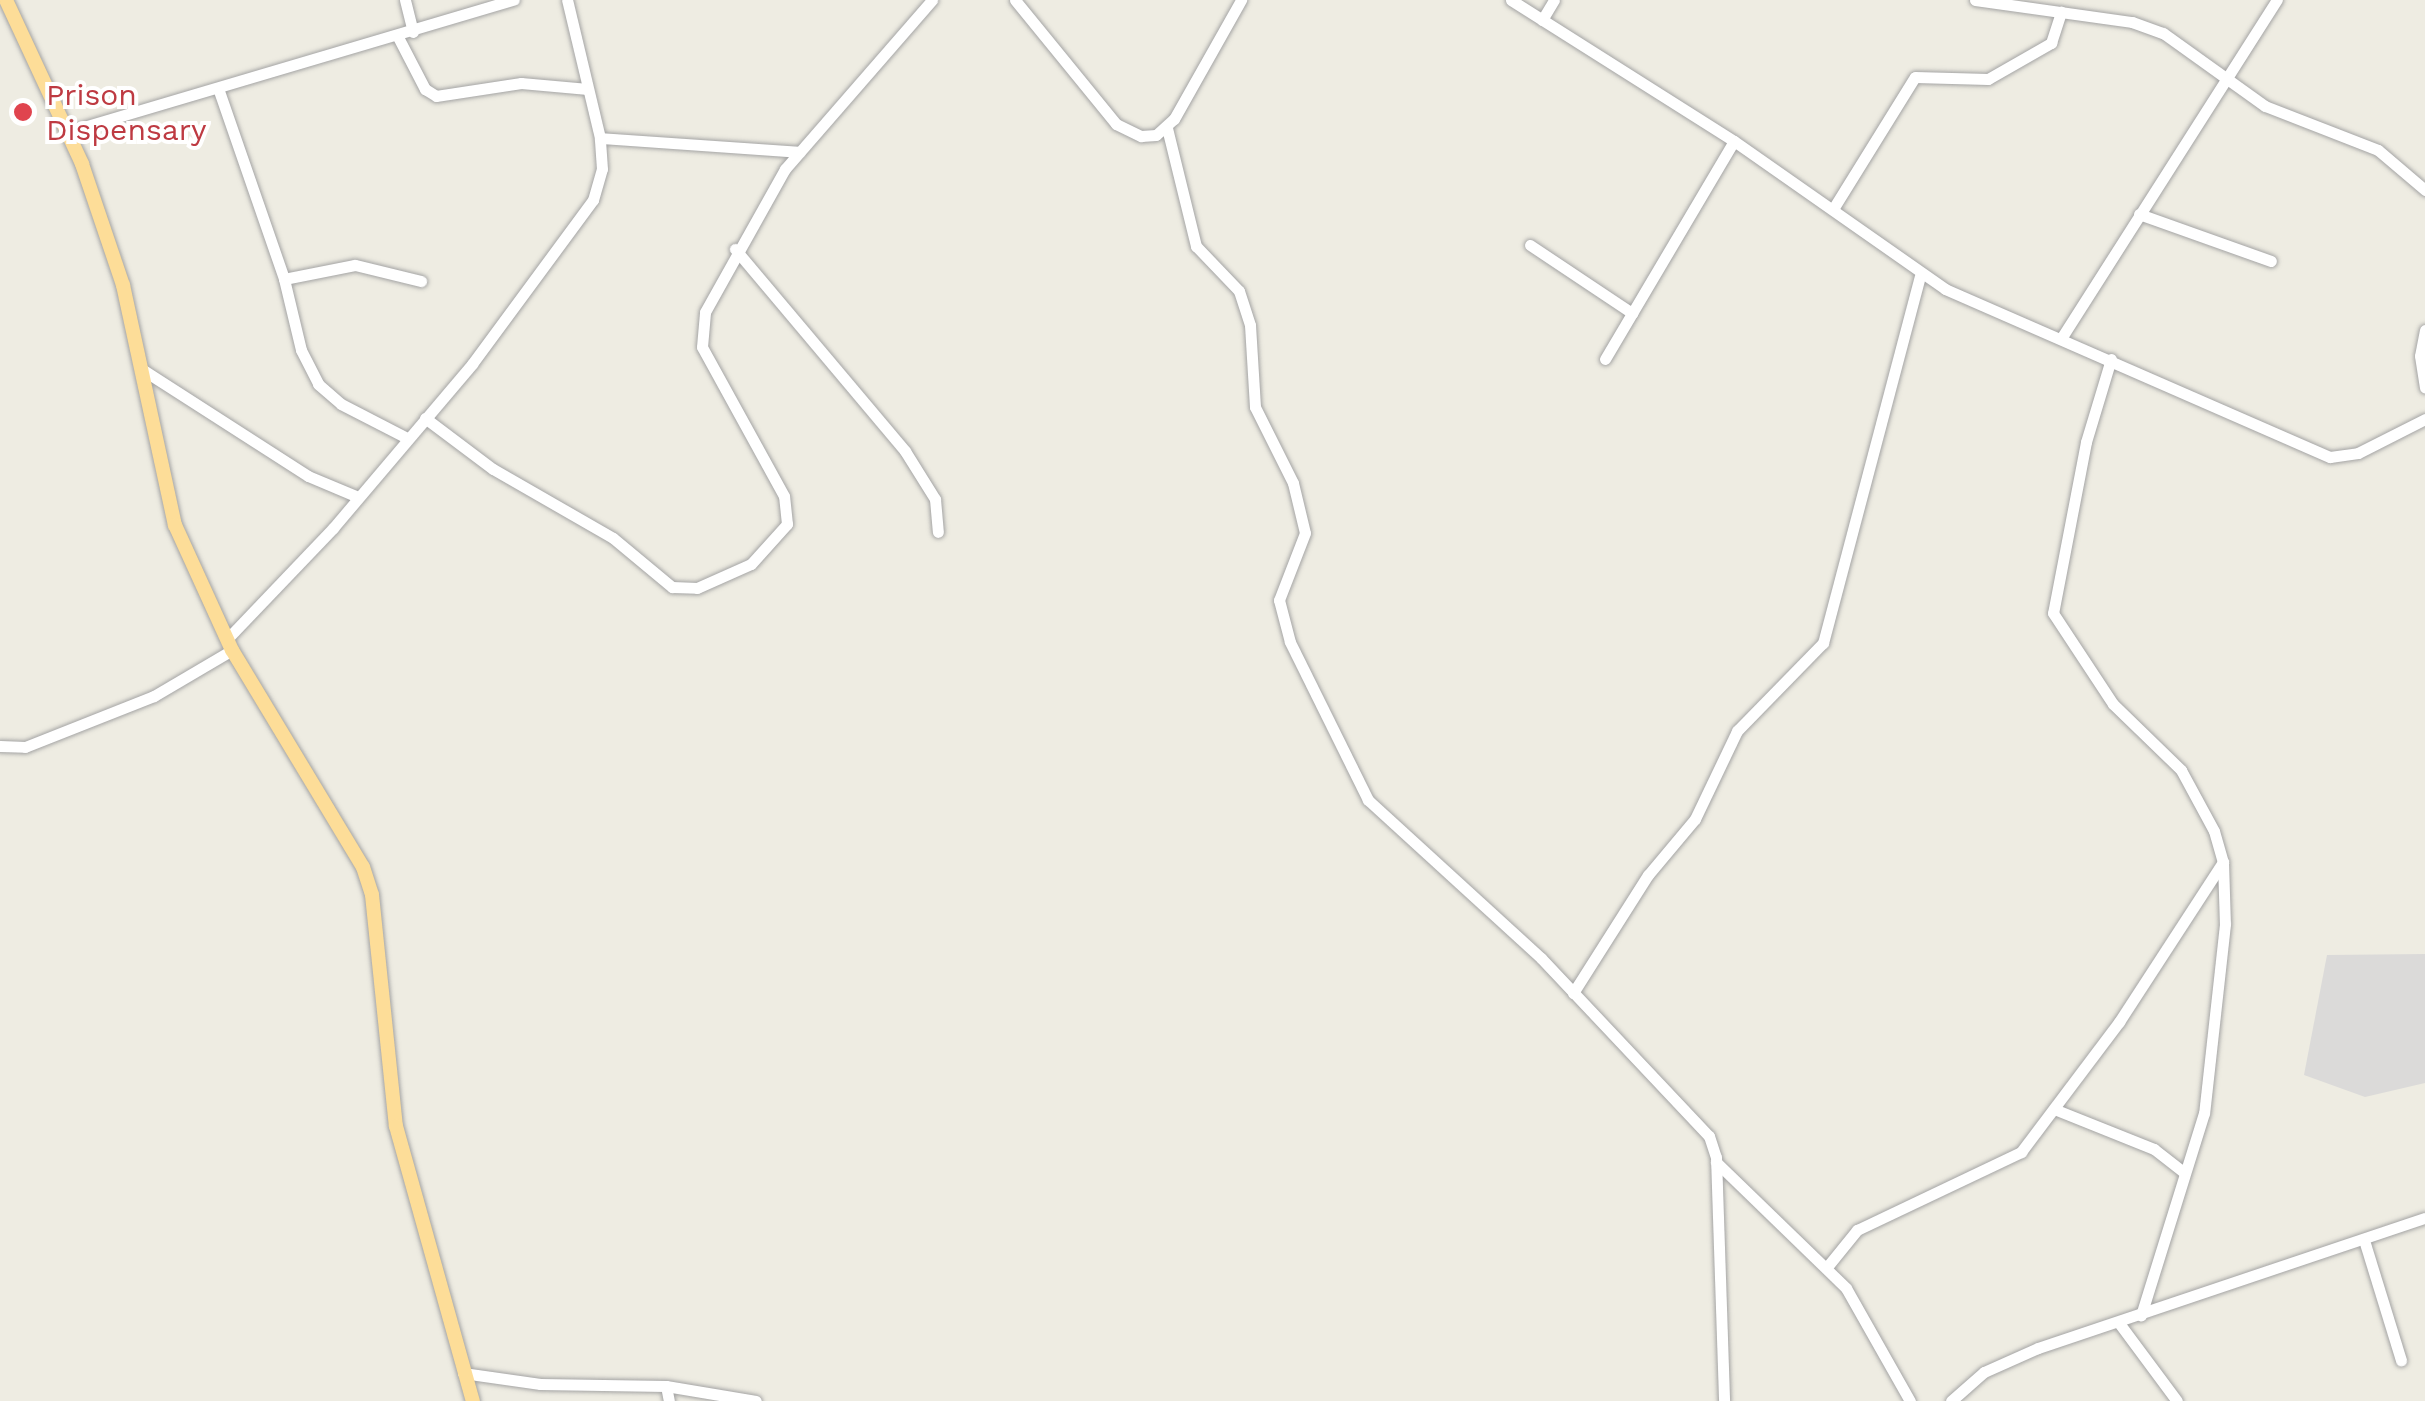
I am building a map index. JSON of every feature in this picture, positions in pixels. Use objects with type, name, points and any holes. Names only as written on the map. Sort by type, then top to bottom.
[{"type":"main road","points":[[6,0],[67,132],[123,285],[175,525],[230,644],[346,834],[372,895],[396,1126],[473,1401]]},
{"type":"street","points":[[405,0],[413,32]]},
{"type":"street","points":[[67,132],[514,0]]},
{"type":"street","points":[[0,746],[25,747],[154,696],[230,644],[425,418],[593,200],[602,169],[600,138],[566,0]]},
{"type":"street","points":[[425,418],[493,469],[613,538],[672,587],[696,588],[726,578],[750,564],[787,524],[784,496],[702,346],[705,312],[735,249],[800,152],[932,0]]},
{"type":"street","points":[[1014,0],[1116,124],[1141,136],[1166,128],[1241,0]]},
{"type":"street","points":[[1511,0],[1734,141],[1920,277],[2330,457],[2358,453],[2425,419]]},
{"type":"street","points":[[1542,20],[1554,0]]},
{"type":"street","points":[[1975,0],[2132,22],[2163,33],[2266,106],[2378,150],[2425,190]]},
{"type":"street","points":[[2062,337],[2276,0]]},
{"type":"street","points":[[1832,209],[1914,77],[1988,79],[2051,43],[2061,12]]},
{"type":"street","points":[[398,37],[425,89],[436,96],[521,84],[588,88]]},
{"type":"street","points":[[218,88],[284,279],[293,326],[318,384],[341,404],[408,438]]},
{"type":"street","points":[[1166,128],[1196,246],[1240,292],[1250,325],[1256,407],[1293,483],[1305,532],[1279,600],[1290,642],[1368,800],[1573,994],[1645,1074],[1694,1116],[1716,1162],[1827,1267],[1870,1322],[1910,1401]]},
{"type":"street","points":[[600,138],[800,152]]},
{"type":"street","points":[[1605,359],[1680,241],[1734,141]]},
{"type":"street","points":[[2139,214],[2271,261]]},
{"type":"street","points":[[1530,245],[1632,313]]},
{"type":"street","points":[[735,249],[905,451],[935,499],[938,532]]},
{"type":"street","points":[[284,279],[354,266],[422,281]]},
{"type":"street","points":[[1573,994],[1648,875],[1695,819],[1737,730],[1823,643],[1920,277]]},
{"type":"street","points":[[2425,330],[2425,388]]},
{"type":"street","points":[[2111,359],[2086,442],[2053,613],[2113,704],[2181,770],[2214,831],[2223,862],[2225,924],[2204,1113],[2141,1315]]},
{"type":"street","points":[[140,368],[308,476],[358,497]]},
{"type":"street","points":[[1827,1267],[1857,1230],[2021,1152],[2223,862]]},
{"type":"street","points":[[2054,1109],[2154,1150],[2185,1172]]},
{"type":"street","points":[[1716,1162],[1724,1401]]},
{"type":"street","points":[[1952,1401],[1984,1372],[2425,1218]]},
{"type":"street","points":[[2364,1240],[2401,1360]]},
{"type":"street","points":[[2119,1324],[2177,1401]]},
{"type":"street","points":[[463,1374],[540,1384],[666,1386],[756,1401]]},
{"type":"street","points":[[666,1386],[668,1401]]},
{"type":"shaded area","points":[[2425,954],[2425,1083],[2365,1097],[2304,1075],[2327,955]]},
{"type":"place","name":"Prison Dispensary","points":[[23,112]]}]
